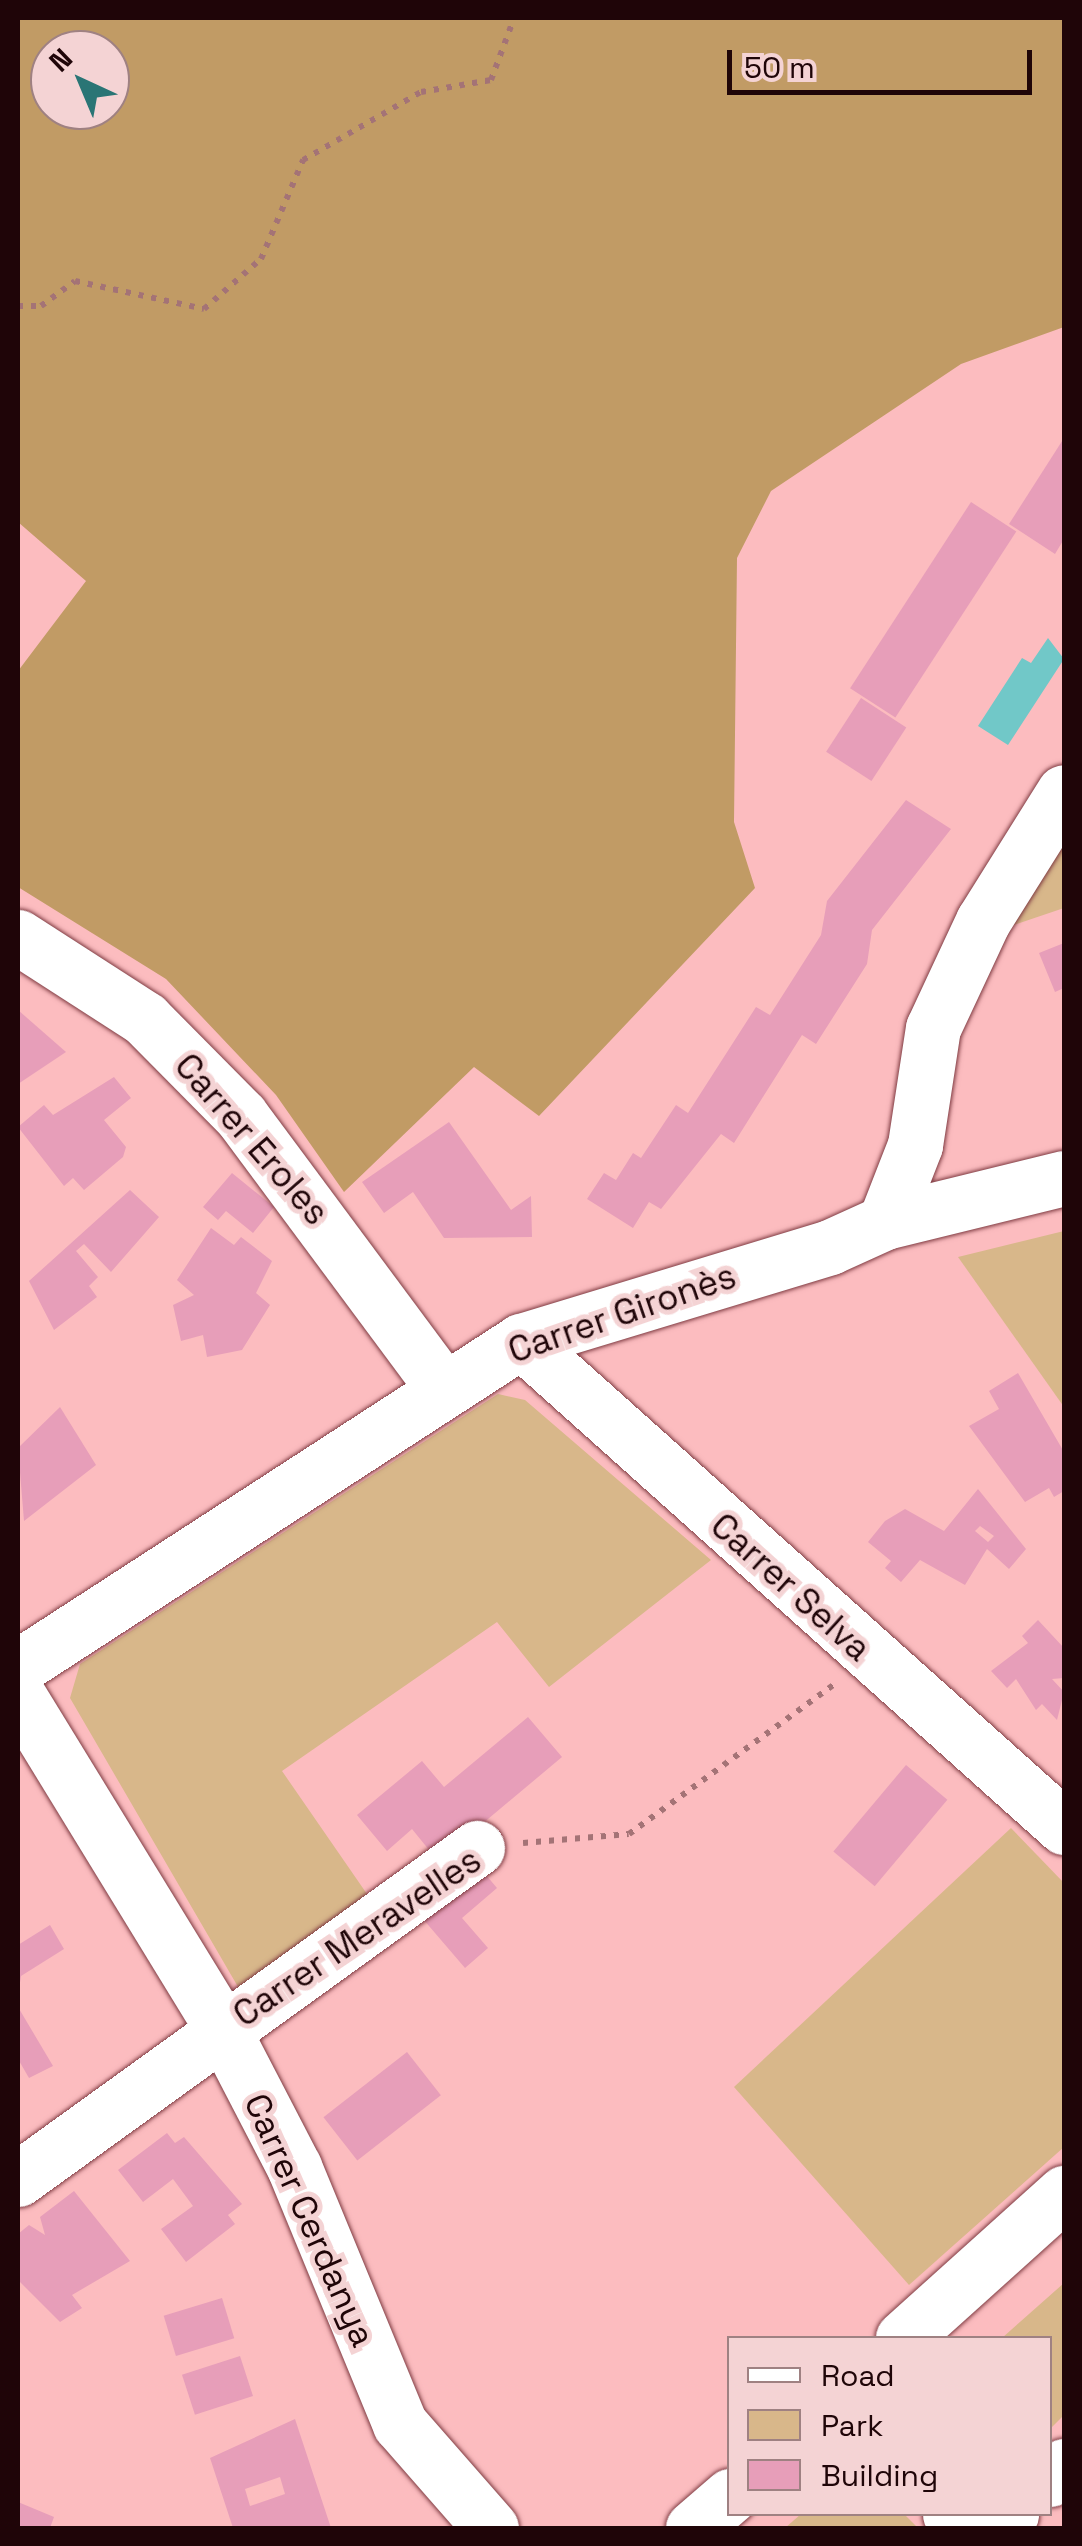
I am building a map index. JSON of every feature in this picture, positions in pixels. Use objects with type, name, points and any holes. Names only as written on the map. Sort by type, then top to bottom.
[{"type":"street","points":[[885,1222],[915,1145],[933,1028],[982,922],[1064,792]]},
{"type":"street","name":"Carrer Eroles","points":[[18,938],[146,1018],[241,1116],[442,1386]]},
{"type":"street","name":"Carrer Gironès","points":[[18,1667],[442,1386],[522,1341],[830,1247],[885,1222],[1064,1178]]},
{"type":"street","name":"Carrer Selva","points":[[522,1341],[870,1659],[1064,1827]]},
{"type":"street","name":"Carrer Cerdanya","points":[[18,1695],[222,2028],[294,2167],[400,2424],[491,2528]]},
{"type":"street","name":"Carrer Meravelles","points":[[18,2179],[222,2028],[477,1848]]},
{"type":"street","points":[[905,2336],[1064,2193]]},
{"type":"street","points":[[693,2528],[727,2499]]},
{"type":"path","points":[[18,306],[41,306],[75,281],[204,309],[260,260],[304,160],[421,92],[490,80],[514,18]]},
{"type":"path","name":"Carrer Meravelles","points":[[477,1848],[629,1834],[870,1659]]},
{"type":"green space","points":[[1064,842],[1064,908],[1011,926]]},
{"type":"green space","points":[[1064,1231],[1064,1407],[958,1257]]},
{"type":"green space","points":[[498,1394],[525,1400],[711,1560],[549,1687],[497,1622],[282,1771],[367,1894],[241,1992],[70,1698],[80,1664]]},
{"type":"green space","points":[[1011,1828],[1064,1883],[1064,2147],[909,2285],[734,2087]]},
{"type":"green space","points":[[1064,2283],[1064,2415],[1052,2427],[1052,2336],[1004,2336]]},
{"type":"green space","points":[[799,2516],[906,2516],[918,2528],[785,2528]]},
{"type":"shaded area","points":[[18,18],[1064,18],[1064,327],[961,364],[771,491],[737,558],[734,822],[755,888],[539,1116],[474,1067],[344,1192],[276,1095],[166,979],[18,887],[18,671],[86,581],[18,522]]},
{"type":"water","points":[[1048,638],[1064,659],[1008,745],[978,726],[1022,658],[1031,663]]},
{"type":"building","points":[[1064,438],[1064,539],[1055,554],[1009,524]]},
{"type":"building","points":[[971,502],[1016,531],[895,718],[850,688]]},
{"type":"building","points":[[861,698],[906,727],[871,781],[826,752]]},
{"type":"building","points":[[906,800],[951,829],[872,930],[867,964],[816,1044],[802,1035],[734,1143],[721,1134],[661,1209],[649,1202],[633,1228],[587,1199],[604,1173],[616,1180],[633,1153],[641,1158],[676,1105],[688,1113],[756,1007],[770,1015],[821,935],[827,901]]},
{"type":"building","points":[[1064,943],[1064,988],[1055,992],[1039,953]]},
{"type":"building","points":[[18,1010],[66,1052],[18,1084]]},
{"type":"building","points":[[114,1077],[131,1098],[104,1120],[126,1147],[123,1157],[84,1190],[73,1178],[64,1186],[18,1127],[44,1105],[53,1115]]},
{"type":"building","points":[[449,1122],[511,1210],[531,1196],[532,1237],[444,1238],[413,1192],[384,1213],[362,1182]]},
{"type":"building","points":[[232,1173],[274,1207],[253,1233],[226,1211],[218,1220],[203,1207]]},
{"type":"building","points":[[130,1190],[159,1217],[111,1272],[84,1244],[76,1251],[98,1277],[89,1286],[97,1297],[54,1330],[29,1281]]},
{"type":"building","points":[[211,1228],[234,1245],[241,1237],[272,1261],[256,1293],[270,1305],[242,1350],[207,1357],[203,1335],[181,1341],[173,1305],[194,1295],[177,1280]]},
{"type":"building","points":[[1018,1373],[1064,1452],[1064,1491],[1054,1497],[1049,1488],[1025,1502],[969,1426],[999,1409],[989,1391]]},
{"type":"building","points":[[60,1407],[96,1465],[24,1521],[18,1448]]},
{"type":"building","points":[[978,1489],[1026,1549],[1009,1569],[987,1549],[965,1585],[920,1560],[901,1582],[885,1568],[891,1561],[868,1542],[885,1521],[905,1509],[944,1531]],"holes":[[[980,1526],[994,1536],[988,1542],[975,1531]]]},
{"type":"building","points":[[1038,1620],[1064,1648],[1064,1678],[1052,1679],[1064,1692],[1057,1720],[1042,1704],[1036,1710],[1016,1679],[1007,1688],[991,1671],[1028,1643],[1022,1636]]},
{"type":"building","points":[[528,1717],[562,1757],[438,1861],[412,1829],[387,1851],[357,1815],[422,1761],[444,1787]]},
{"type":"building","points":[[906,1765],[947,1800],[875,1886],[833,1852]]},
{"type":"building","points":[[475,1862],[497,1888],[462,1918],[488,1948],[465,1968],[417,1912]]},
{"type":"building","points":[[50,1925],[64,1949],[21,1976],[18,1996],[18,1945]]},
{"type":"building","points":[[18,2007],[53,2066],[29,2078],[18,2059]]},
{"type":"building","points":[[407,2052],[441,2095],[357,2161],[323,2117]]},
{"type":"building","points":[[167,2133],[175,2143],[184,2137],[242,2204],[228,2215],[235,2224],[186,2262],[161,2229],[193,2206],[173,2179],[143,2202],[118,2170]]},
{"type":"building","points":[[74,2191],[130,2261],[72,2295],[82,2308],[60,2322],[18,2280],[18,2234],[29,2225],[45,2235],[40,2217]]},
{"type":"building","points":[[222,2298],[234,2338],[176,2356],[164,2316]]},
{"type":"building","points":[[240,2356],[253,2396],[195,2415],[182,2375]]},
{"type":"building","points":[[295,2419],[331,2528],[233,2528],[210,2458]],"holes":[[[280,2477],[285,2494],[250,2506],[245,2489]]]},
{"type":"building","points":[[18,2502],[54,2517],[50,2528],[18,2528]]}]
